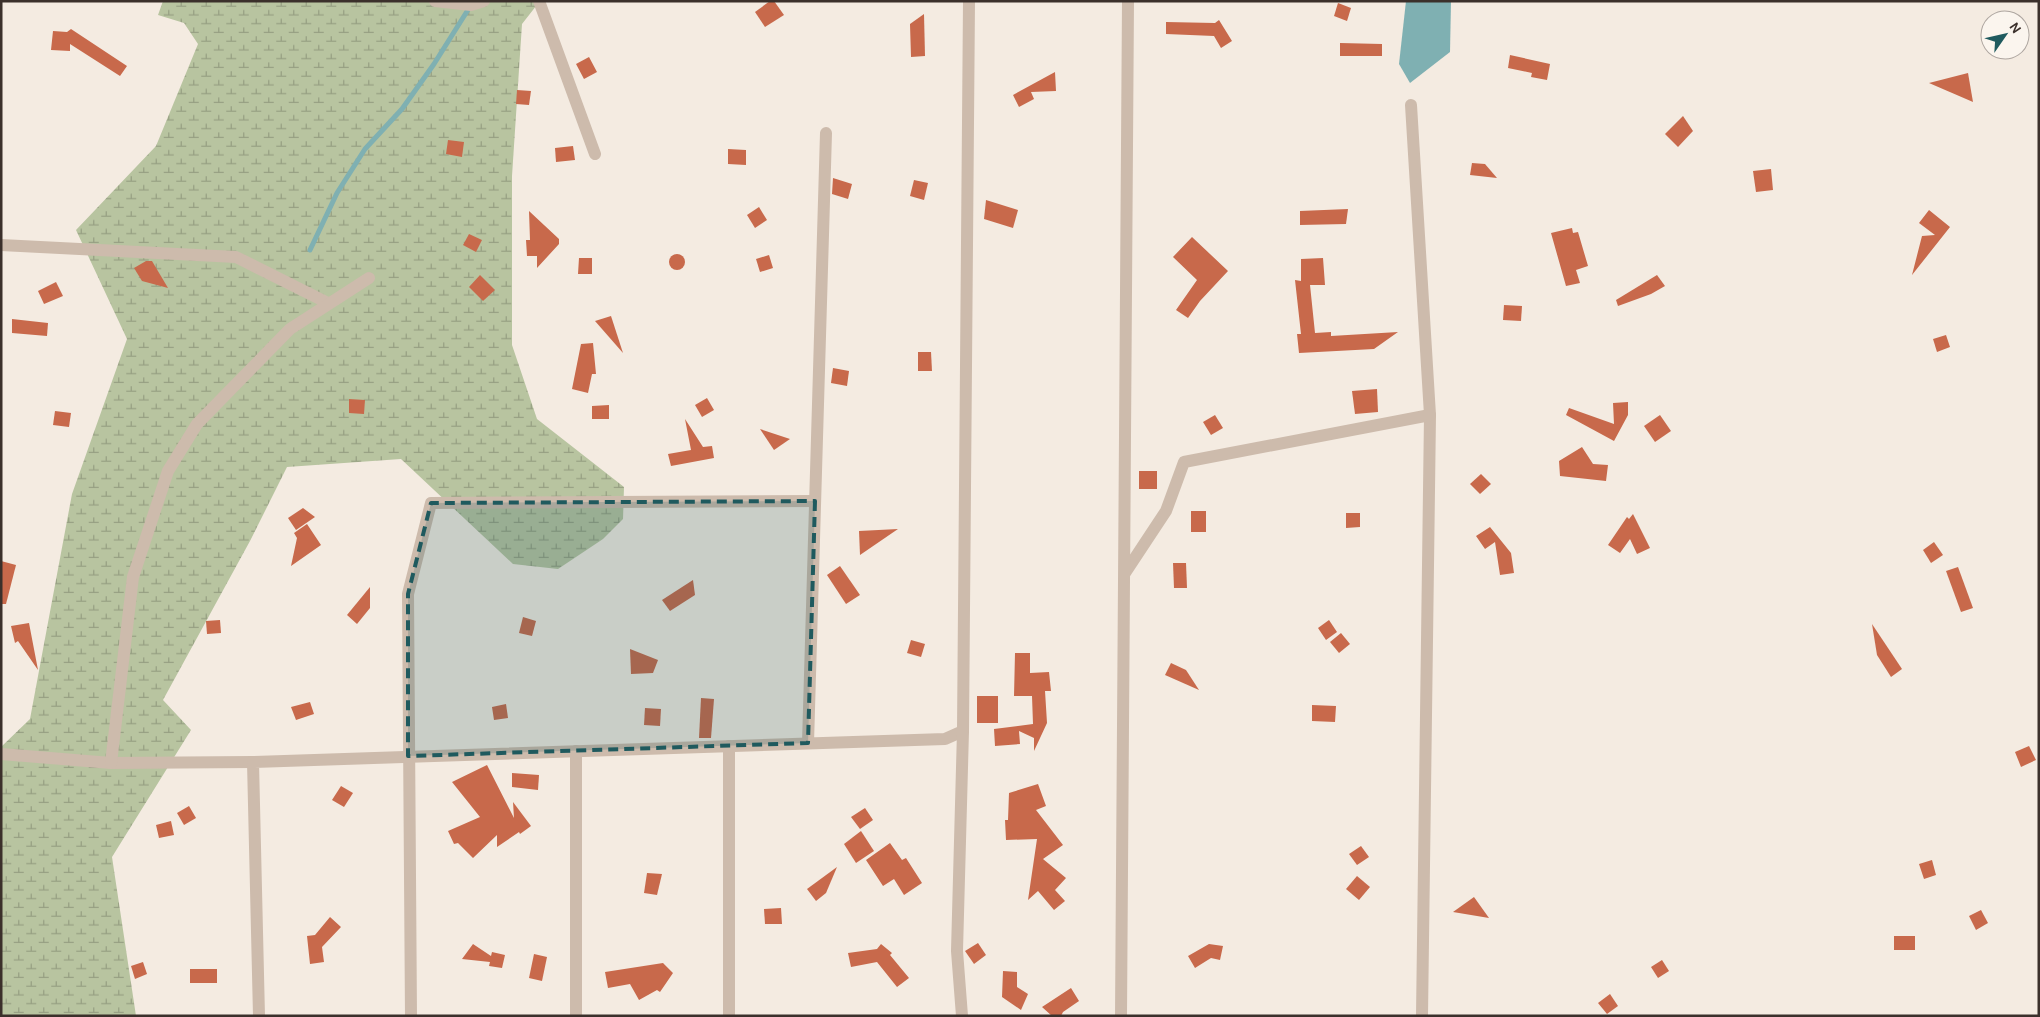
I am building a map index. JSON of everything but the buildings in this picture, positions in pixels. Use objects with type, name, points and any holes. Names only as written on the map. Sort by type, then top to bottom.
[{"type":"street","points":[[435,1],[471,5],[484,1]]},
{"type":"street","points":[[539,1],[595,154]]},
{"type":"street","points":[[962,1016],[957,951],[963,730],[969,1]]},
{"type":"street","points":[[1121,1016],[1126,573],[1128,1]]},
{"type":"street","points":[[1411,105],[1430,416],[1422,1016]]},
{"type":"street","points":[[808,743],[826,133]]},
{"type":"street","points":[[1,245],[236,257],[328,303]]},
{"type":"street","points":[[111,763],[133,577],[168,471],[197,424],[290,328],[369,278]]},
{"type":"street","points":[[1126,573],[1166,511],[1184,462],[1430,416]]},
{"type":"street","points":[[411,1016],[408,594],[431,503],[815,501]]},
{"type":"street","points":[[1,754],[111,763],[253,762],[945,739],[963,730]]},
{"type":"street","points":[[729,746],[729,1016]]},
{"type":"street","points":[[576,751],[576,1016]]},
{"type":"street","points":[[253,762],[259,1016]]},
{"type":"highlighted area","points":[[815,501],[808,743],[408,756],[408,594],[431,503]]},
{"type":"green space","points":[[163,1],[540,1],[522,24],[512,176],[512,345],[537,419],[624,487],[623,519],[603,539],[558,569],[513,564],[401,459],[287,467],[250,541],[163,700],[191,730],[112,857],[136,1016],[1,1016],[1,747],[30,719],[72,494],[127,339],[76,230],[156,146],[198,44],[184,23],[158,15]]},
{"type":"water","points":[[1406,1],[1451,1],[1450,52],[1410,83],[1399,64]]},
{"type":"waterway","points":[[310,250],[337,193],[365,149],[402,109],[434,64],[471,5]]}]
